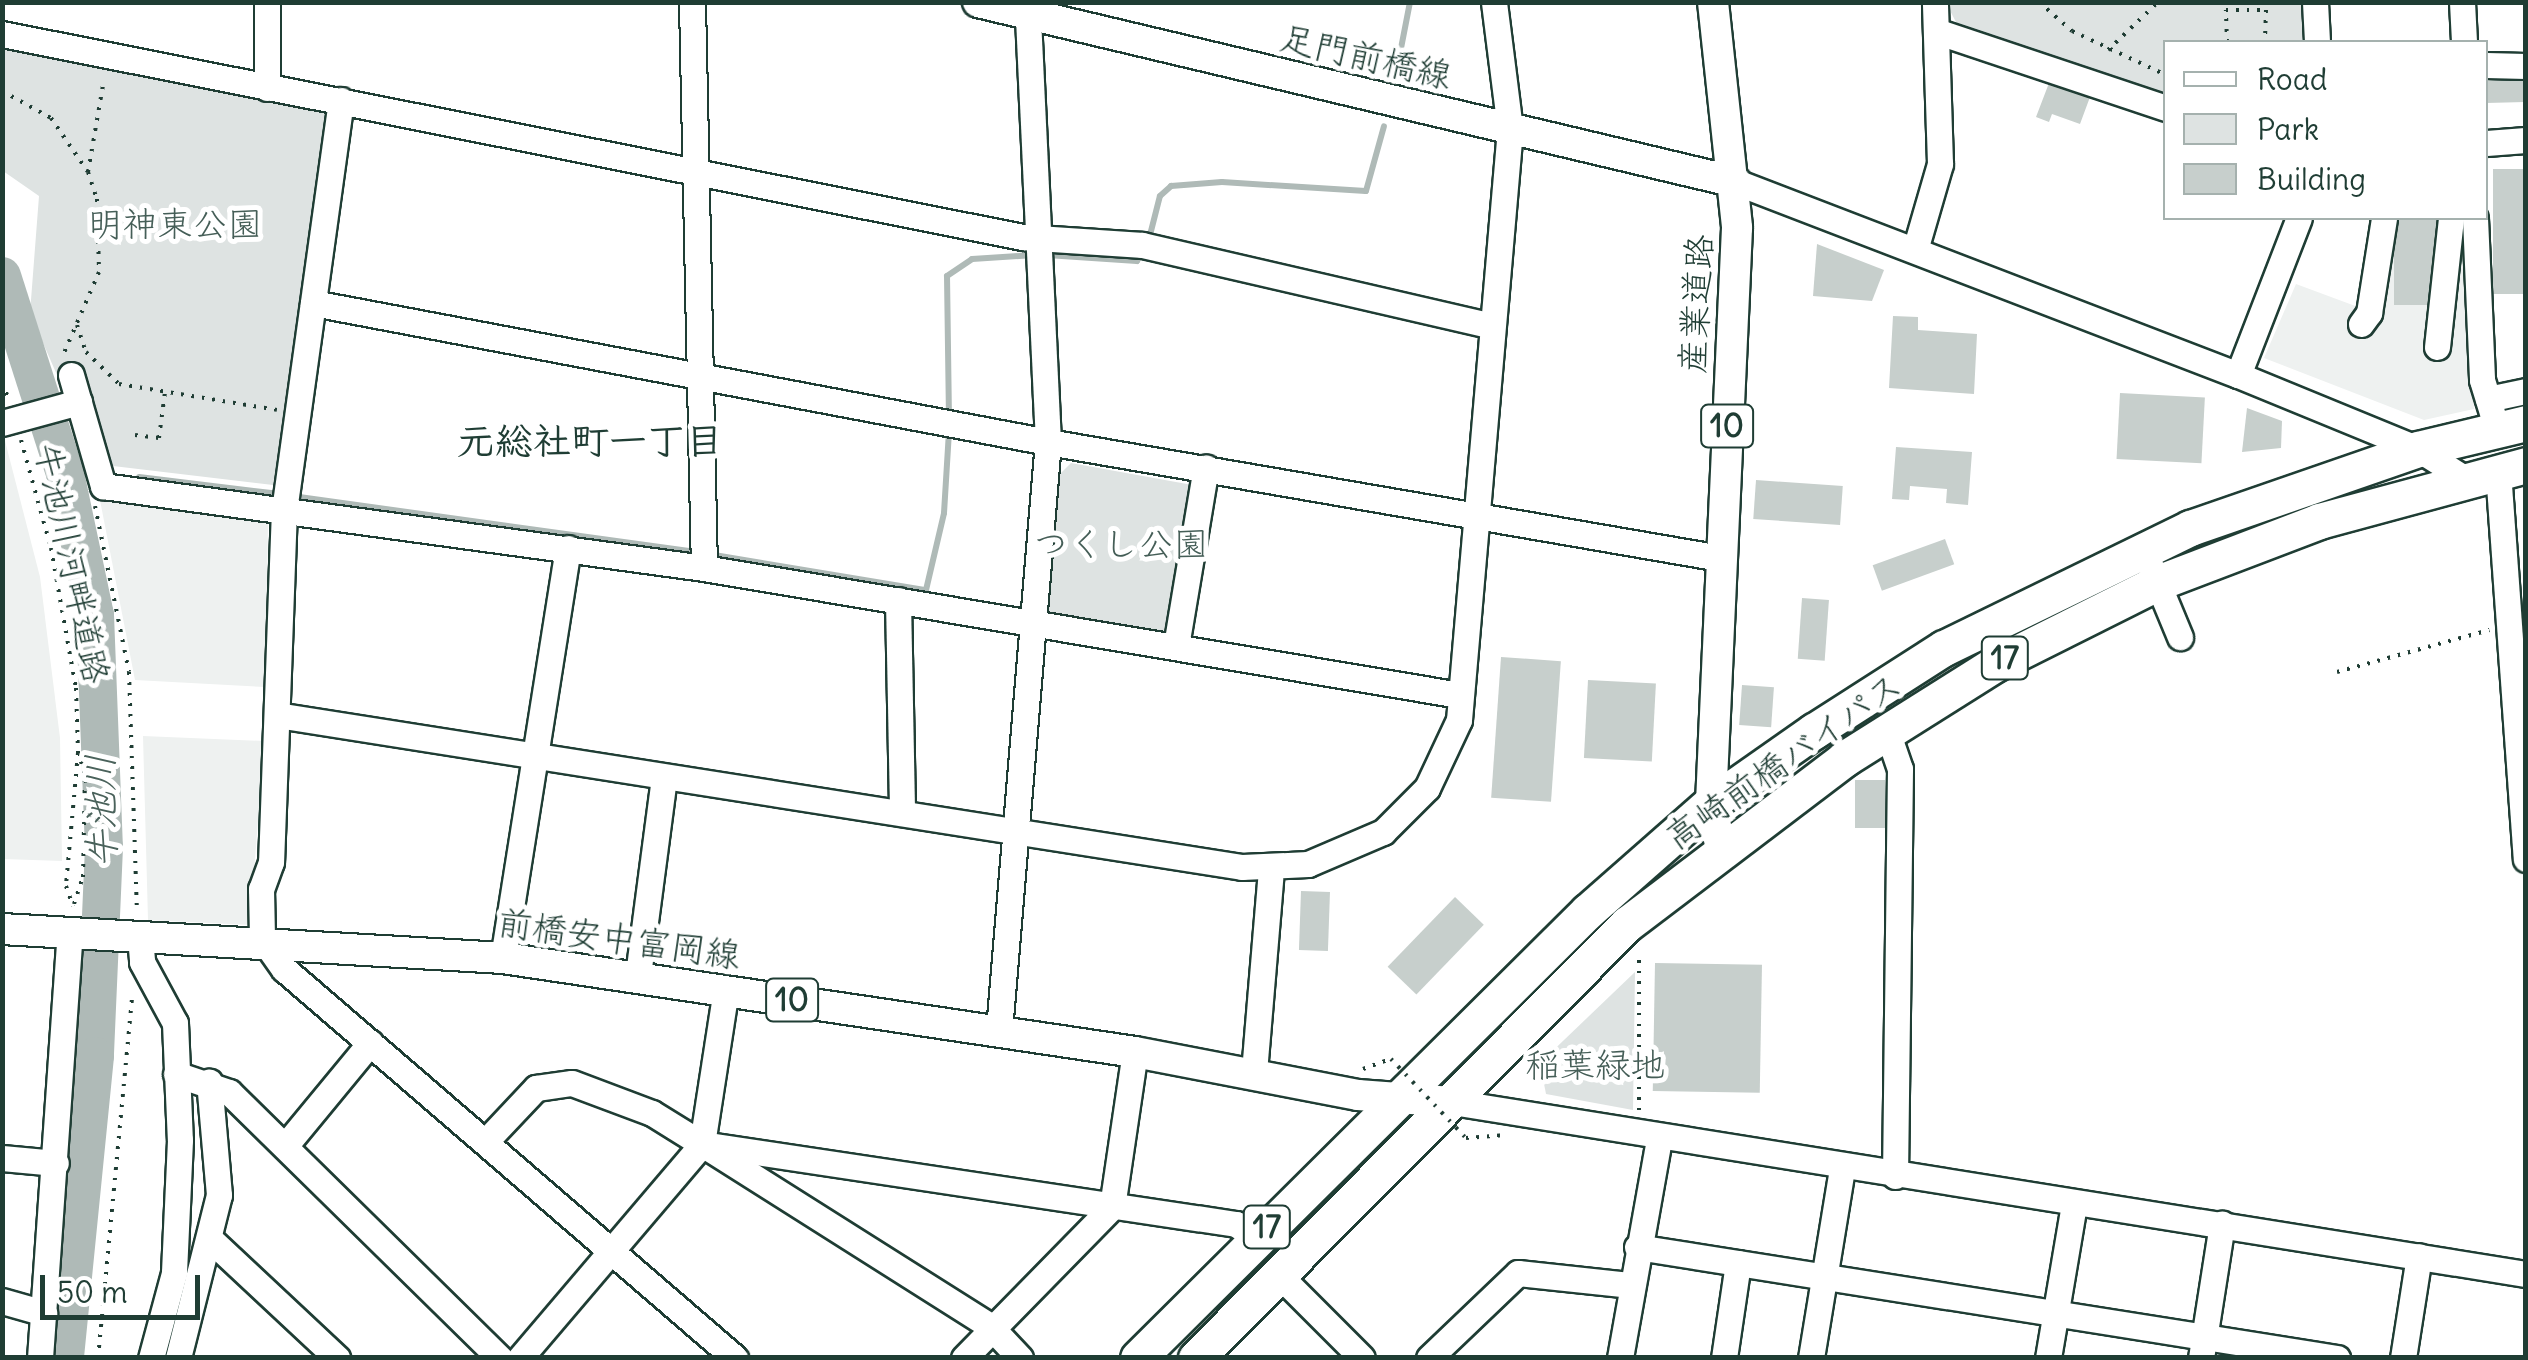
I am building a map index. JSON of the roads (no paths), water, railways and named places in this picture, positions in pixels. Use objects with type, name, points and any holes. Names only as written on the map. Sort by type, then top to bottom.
[{"type":"highway","name":"高崎前橋バイパス","points":[[1138,1358],[1588,911],[1711,803],[1944,648],[2144,549],[2503,417]]},
{"type":"highway","name":"高崎前橋バイパス","points":[[1196,1358],[1627,924],[1721,848],[1887,731],[2041,638],[2158,583],[2319,521],[2496,472]]},
{"type":"main road","name":"足門前橋線","points":[[978,2],[1027,8],[1736,182]]},
{"type":"main road","name":"産業道路","points":[[1714,2],[1736,182],[1711,803],[1721,848]]},
{"type":"main road","name":"10","points":[[2,929],[74,923],[137,945]]},
{"type":"main road","name":"前橋安中富岡線","points":[[137,945],[265,944],[503,958],[1000,1030],[1397,1099],[1452,1102]]},
{"type":"street","points":[[267,2],[267,88]]},
{"type":"street","points":[[692,2],[704,568]]},
{"type":"street","points":[[277,715],[664,778],[1271,869],[1342,853],[1407,812],[1452,743],[1460,694],[1510,129],[1494,2]]},
{"type":"street","points":[[1915,250],[1940,164],[1939,32],[1935,2]]},
{"type":"street","points":[[2315,2],[2317,40]]},
{"type":"street","points":[[2462,2],[2464,40]]},
{"type":"street","points":[[1000,1030],[1048,442],[1027,8]]},
{"type":"street","points":[[1939,32],[2163,107]]},
{"type":"street","points":[[2,34],[1037,238],[1142,245],[1492,326]]},
{"type":"street","points":[[2488,65],[2526,66]]},
{"type":"street","points":[[341,100],[284,509],[271,862],[261,889],[265,944],[284,969],[734,1358]]},
{"type":"street","points":[[2488,142],[2526,140]]},
{"type":"street","points":[[1736,182],[2238,374],[2418,448],[2496,472],[2518,633],[2516,737],[2526,859]]},
{"type":"street","points":[[2238,374],[2298,220]]},
{"type":"street","points":[[2361,324],[2369,313],[2384,220]]},
{"type":"street","points":[[2437,347],[2452,220]]},
{"type":"street","points":[[2475,220],[2503,417]]},
{"type":"street","points":[[314,304],[1048,442],[1477,512],[1720,558]]},
{"type":"street","points":[[71,375],[73,403],[104,486],[704,568],[1460,694]]},
{"type":"street","points":[[2503,417],[2526,391]]},
{"type":"street","points":[[13,419],[73,403]]},
{"type":"street","points":[[1176,646],[1206,467]]},
{"type":"street","points":[[503,958],[568,548]]},
{"type":"street","points":[[2144,549],[2180,637]]},
{"type":"street","points":[[898,600],[902,813]]},
{"type":"street","points":[[1887,731],[1900,769],[1895,1176]]},
{"type":"street","points":[[638,975],[664,778]]},
{"type":"street","points":[[1254,1072],[1271,869]]},
{"type":"street","points":[[40,1358],[74,923]]},
{"type":"street","points":[[137,945],[175,1024],[174,1272],[151,1358]]},
{"type":"street","points":[[520,1358],[702,1144],[726,990]]},
{"type":"street","points":[[284,1146],[370,1042]]},
{"type":"street","points":[[964,1358],[990,1326],[1112,1207],[1134,1052]]},
{"type":"street","points":[[176,1074],[209,1081],[284,1146],[500,1358]]},
{"type":"street","points":[[178,1358],[211,1240],[219,1174],[209,1081]]},
{"type":"street","points":[[486,1141],[536,1088],[572,1083],[652,1112],[990,1326],[1020,1358]]},
{"type":"street","points":[[1452,1102],[1659,1139],[2526,1274]]},
{"type":"street","points":[[1620,1358],[1659,1139]]},
{"type":"street","points":[[702,1144],[1236,1224],[1256,1238]]},
{"type":"street","points":[[2,1158],[56,1162]]},
{"type":"street","points":[[1811,1358],[1842,1168]]},
{"type":"street","points":[[2048,1358],[2074,1205]]},
{"type":"street","points":[[2203,1347],[2222,1224]]},
{"type":"street","points":[[211,1240],[338,1358]]},
{"type":"street","points":[[1637,1247],[2055,1313],[2203,1347],[2336,1358]]},
{"type":"street","points":[[2402,1358],[2419,1256]]},
{"type":"street","points":[[1724,1358],[1738,1264]]},
{"type":"street","points":[[1429,1358],[1518,1273],[1632,1285]]},
{"type":"street","points":[[1279,1276],[1362,1358]]},
{"type":"street","points":[[2,1302],[44,1312]]},
{"type":"waterway","points":[[1396,74],[1410,2]]},
{"type":"waterway","points":[[1149,239],[1160,196],[1171,186],[1222,182],[1366,191],[1384,126]]},
{"type":"waterway","points":[[1047,255],[1137,261],[1143,250]]},
{"type":"waterway","points":[[949,419],[947,276],[972,259],[1034,255]]},
{"type":"waterway","name":"牛池川","points":[[2,276],[65,473],[95,615],[104,847],[95,1056],[65,1358]]},
{"type":"waterway","points":[[708,554],[926,590],[944,513],[949,432]]},
{"type":"waterway","points":[[65,473],[89,473]]},
{"type":"waterway","points":[[139,477],[280,494]]},
{"type":"waterway","points":[[292,496],[696,552]]},
{"type":"district","name":"元総社町一丁目","points":[[590,441]]},
{"type":"park label","name":"明神東公園","points":[[175,223]]},
{"type":"park label","name":"つくし公園","points":[[1121,543]]},
{"type":"park label","name":"稲葉緑地","points":[[1595,1064]]}]
